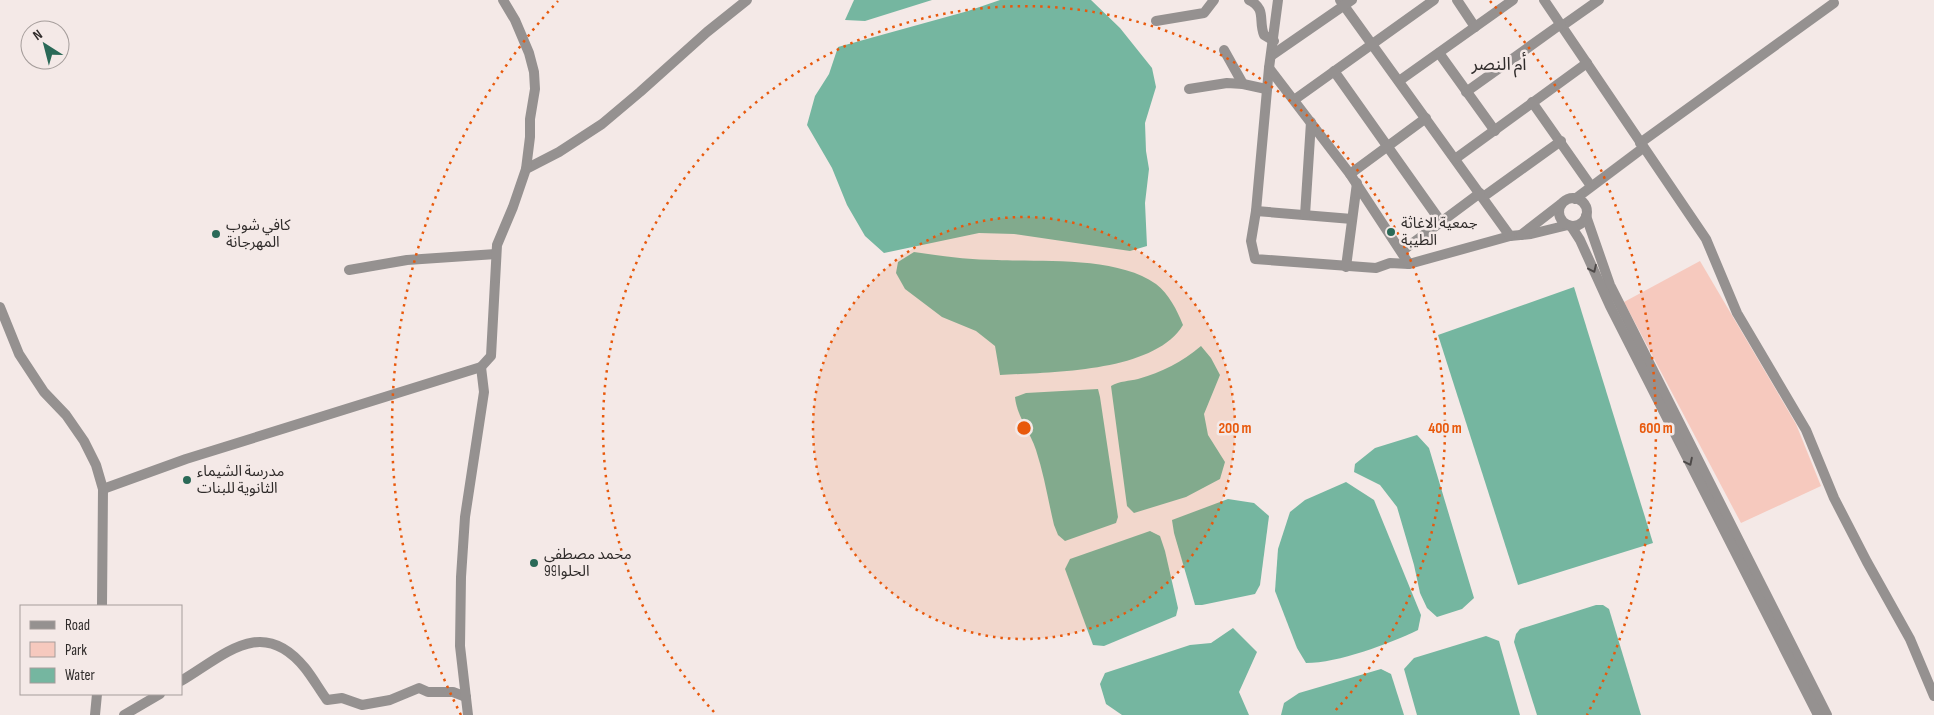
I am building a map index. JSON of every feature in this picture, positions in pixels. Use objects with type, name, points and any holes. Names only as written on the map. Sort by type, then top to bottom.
[{"type":"street","points":[[103,489],[186,459],[481,368],[491,356],[496,245],[513,207],[526,170],[534,89],[534,72],[522,35],[503,0]]},
{"type":"street","points":[[526,170],[559,152],[602,124],[706,32],[747,0]]},
{"type":"street","points":[[1156,21],[1204,13],[1214,0]]},
{"type":"street","points":[[1249,0],[1258,5],[1264,35],[1274,41]]},
{"type":"street","points":[[1278,0],[1274,41],[1266,89],[1256,211],[1251,241],[1254,259],[1376,268],[1390,263],[1409,264],[1516,236],[1581,223],[1586,216]]},
{"type":"street","points":[[1294,100],[1434,0]]},
{"type":"street","points":[[1457,0],[1475,27]]},
{"type":"street","points":[[1399,81],[1513,0]]},
{"type":"street","points":[[1544,0],[1706,239],[1737,313],[1806,430],[1834,498],[1910,639],[1934,696]]},
{"type":"street","points":[[1466,92],[1599,0]]},
{"type":"street","points":[[1271,56],[1345,2],[1372,44],[1455,159],[1516,236]]},
{"type":"street","points":[[1516,236],[1561,204],[1575,199],[1642,145],[1834,3]]},
{"type":"street","points":[[1224,50],[1243,84]]},
{"type":"street","points":[[1439,53],[1495,130]]},
{"type":"street","points":[[1455,159],[1588,63]]},
{"type":"street","points":[[1269,68],[1354,178],[1409,264]]},
{"type":"street","points":[[1334,71],[1442,222]]},
{"type":"street","points":[[1189,90],[1227,83],[1266,89]]},
{"type":"street","points":[[1532,102],[1592,186]]},
{"type":"street","points":[[1346,267],[1352,219],[1354,178],[1387,147],[1426,118]]},
{"type":"street","points":[[1305,216],[1311,122]]},
{"type":"street","points":[[1402,252],[1442,222],[1560,141]]},
{"type":"street","points":[[1575,199],[1583,203],[1610,285],[1826,715]]},
{"type":"street","points":[[1561,204],[1559,216],[1561,220],[1569,226],[1580,240],[1610,306],[1818,715]]},
{"type":"street","points":[[1256,211],[1352,219]]},
{"type":"street","points":[[349,270],[407,260],[496,254]]},
{"type":"street","points":[[0,306],[19,354],[44,392],[66,415],[84,441],[96,465],[103,489],[102,605]]},
{"type":"street","points":[[468,715],[460,646],[461,577],[465,517],[484,392],[481,368]]},
{"type":"street","points":[[182,680],[236,648],[261,640],[277,643],[290,653],[305,668],[327,700],[342,698],[362,705],[390,700],[419,688],[428,692],[453,692],[466,697]]},
{"type":"street","points":[[95,715],[97,695]]},
{"type":"street","points":[[124,715],[158,695]]},
{"type":"green space","points":[[1700,261],[1796,424],[1821,486],[1741,523],[1624,302]]},
{"type":"water","points":[[854,0],[932,0],[865,21],[845,20]]},
{"type":"water","points":[[1000,0],[1091,0],[1120,28],[1152,68],[1156,87],[1145,123],[1149,169],[1145,203],[1147,246],[1130,251],[1014,234],[979,233],[884,253],[865,236],[847,205],[832,168],[807,125],[815,96],[829,74],[838,47],[968,11]]},
{"type":"water","points":[[914,252],[976,259],[1079,262],[1121,269],[1140,275],[1161,288],[1172,303],[1183,325],[1169,341],[1149,353],[1126,361],[1072,371],[1000,375],[995,346],[976,331],[942,317],[905,289],[896,273],[898,262]]},
{"type":"water","points":[[1574,287],[1653,543],[1518,585],[1438,335]]},
{"type":"water","points":[[1201,346],[1211,358],[1220,375],[1204,414],[1208,435],[1225,462],[1220,479],[1186,497],[1134,513],[1127,506],[1111,386],[1163,370],[1187,357]]},
{"type":"water","points":[[1098,389],[1118,517],[1116,523],[1065,541],[1058,535],[1054,525],[1039,459],[1018,411],[1015,397],[1026,393]]},
{"type":"water","points":[[1417,435],[1429,448],[1474,598],[1462,609],[1437,617],[1427,608],[1420,593],[1397,507],[1380,485],[1354,472],[1355,464],[1375,448]]},
{"type":"water","points":[[1346,482],[1374,500],[1421,615],[1418,630],[1378,647],[1348,656],[1306,663],[1297,648],[1275,591],[1278,549],[1290,512],[1305,500]]},
{"type":"water","points":[[1228,499],[1254,503],[1269,516],[1260,585],[1255,594],[1195,605],[1172,520]]},
{"type":"water","points":[[1150,531],[1160,536],[1165,551],[1178,608],[1176,616],[1104,646],[1093,645],[1065,569],[1070,559]]},
{"type":"water","points":[[1596,605],[1603,605],[1609,609],[1641,715],[1537,715],[1514,642],[1516,634],[1520,629]]},
{"type":"water","points":[[1233,628],[1257,652],[1239,692],[1249,715],[1122,715],[1106,704],[1100,684],[1105,673],[1190,645],[1211,643]]},
{"type":"water","points":[[1486,636],[1499,641],[1520,715],[1417,715],[1404,669],[1414,658]]},
{"type":"water","points":[[1381,669],[1391,674],[1404,715],[1281,715],[1284,703],[1299,693]]},
{"type":"place","name":"جمعية الاغاثة الطيبة","points":[[1391,232]]},
{"type":"place","name":"كافي شوب المهرجانة","points":[[216,234]]},
{"type":"place","name":"مدرسة الشيماء الثانوية للبنات","points":[[187,480]]},
{"type":"place","name":"محمد مصطفى الحلوا99","points":[[534,563]]},
{"type":"district","name":"أم النصر","points":[[1499,64]]}]
